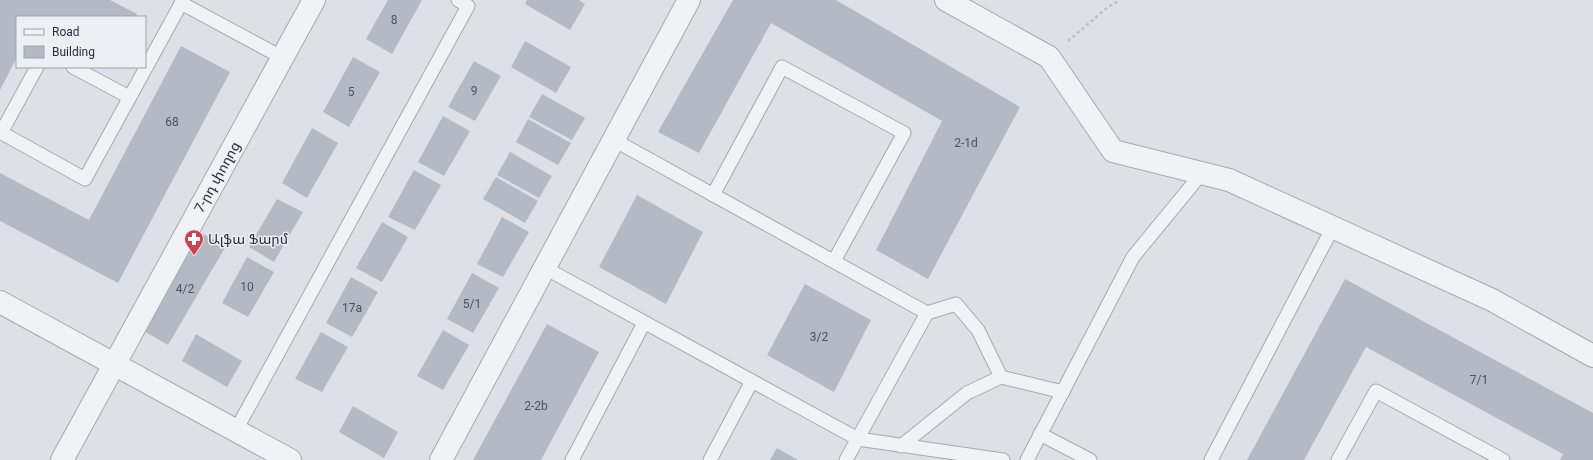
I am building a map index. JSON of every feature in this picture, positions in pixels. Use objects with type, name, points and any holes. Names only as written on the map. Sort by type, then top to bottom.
[{"type":"street","name":"7-րդ փողոց","points":[[62,460],[314,0]]},
{"type":"street","points":[[441,460],[689,0]]},
{"type":"street","points":[[946,0],[1049,57],[1113,151],[1229,180],[1492,300],[1593,356]]},
{"type":"street","points":[[0,302],[290,460]]},
{"type":"lane","points":[[236,430],[468,6],[458,0]]},
{"type":"lane","points":[[146,68],[182,2],[283,58]]},
{"type":"lane","points":[[713,195],[782,67],[904,133],[834,261]]},
{"type":"lane","points":[[36,68],[1,133],[85,179],[146,68]]},
{"type":"lane","points":[[75,68],[130,97]]},
{"type":"lane","points":[[614,140],[928,313]]},
{"type":"lane","points":[[1027,460],[1133,257],[1202,173]]},
{"type":"lane","points":[[1211,460],[1333,227]]},
{"type":"lane","points":[[545,268],[858,439],[1003,460]]},
{"type":"lane","points":[[846,460],[928,313],[956,304],[978,330],[1001,377]]},
{"type":"lane","points":[[572,460],[644,323]]},
{"type":"lane","points":[[901,446],[967,393],[1001,377],[1062,392]]},
{"type":"lane","points":[[710,460],[752,381]]},
{"type":"lane","points":[[1338,460],[1376,391],[1503,460]]},
{"type":"lane","points":[[1040,434],[1090,460]]},
{"type":"path","points":[[1049,57],[1108,7],[1120,0]]},
{"type":"building","points":[[0,0],[110,0],[137,14],[136,16],[16,16],[16,59],[0,90]]},
{"type":"building","points":[[388,0],[422,0],[392,54],[366,39]]},
{"type":"building","points":[[527,0],[579,0],[585,4],[570,30],[525,4]]},
{"type":"building","points":[[733,0],[836,0],[1020,107],[928,279],[876,250],[942,121],[771,23],[699,153],[658,132]]},
{"type":"building","points":[[525,41],[571,67],[556,93],[511,67]]},
{"type":"building","points":[[181,46],[230,72],[118,283],[0,221],[0,173],[89,220]]},
{"type":"building","points":[[353,57],[380,72],[349,127],[323,112]]},
{"type":"building","points":[[474,61],[501,76],[475,121],[448,107]]},
{"type":"building","points":[[542,94],[585,118],[572,140],[529,117]]},
{"type":"building","points":[[443,116],[470,131],[444,176],[418,162]]},
{"type":"building","points":[[528,119],[571,143],[558,165],[516,142]]},
{"type":"building","points":[[312,128],[338,143],[307,198],[282,183]]},
{"type":"building","points":[[510,152],[552,176],[539,198],[497,175]]},
{"type":"building","points":[[414,170],[441,185],[415,230],[388,217]]},
{"type":"building","points":[[496,177],[538,201],[525,223],[483,199]]},
{"type":"building","points":[[637,195],[703,232],[666,304],[599,267]]},
{"type":"building","points":[[277,199],[303,212],[274,262],[249,247]]},
{"type":"building","points":[[502,217],[529,232],[503,277],[477,264]]},
{"type":"building","points":[[382,222],[408,237],[382,282],[356,268]]},
{"type":"building","points":[[201,233],[226,246],[168,345],[144,331]]},
{"type":"building","points":[[247,257],[274,272],[248,317],[222,303]]},
{"type":"building","points":[[472,273],[499,288],[473,333],[447,319]]},
{"type":"building","points":[[351,277],[378,292],[352,337],[326,323]]},
{"type":"building","points":[[1345,279],[1593,413],[1593,460],[1560,460],[1563,454],[1366,347],[1304,460],[1247,460]]},
{"type":"building","points":[[805,284],[871,320],[834,392],[767,355]]},
{"type":"building","points":[[547,324],[599,352],[541,460],[473,460]]},
{"type":"building","points":[[443,330],[469,345],[443,390],[417,376]]},
{"type":"building","points":[[321,332],[348,347],[322,392],[295,379]]},
{"type":"building","points":[[196,334],[242,361],[227,387],[182,361]]},
{"type":"building","points":[[353,406],[398,432],[384,458],[339,432]]},
{"type":"building","points":[[777,448],[798,460],[770,460]]},
{"type":"place","name":"Ալֆա Ֆարմ","points":[[194,256]]}]
